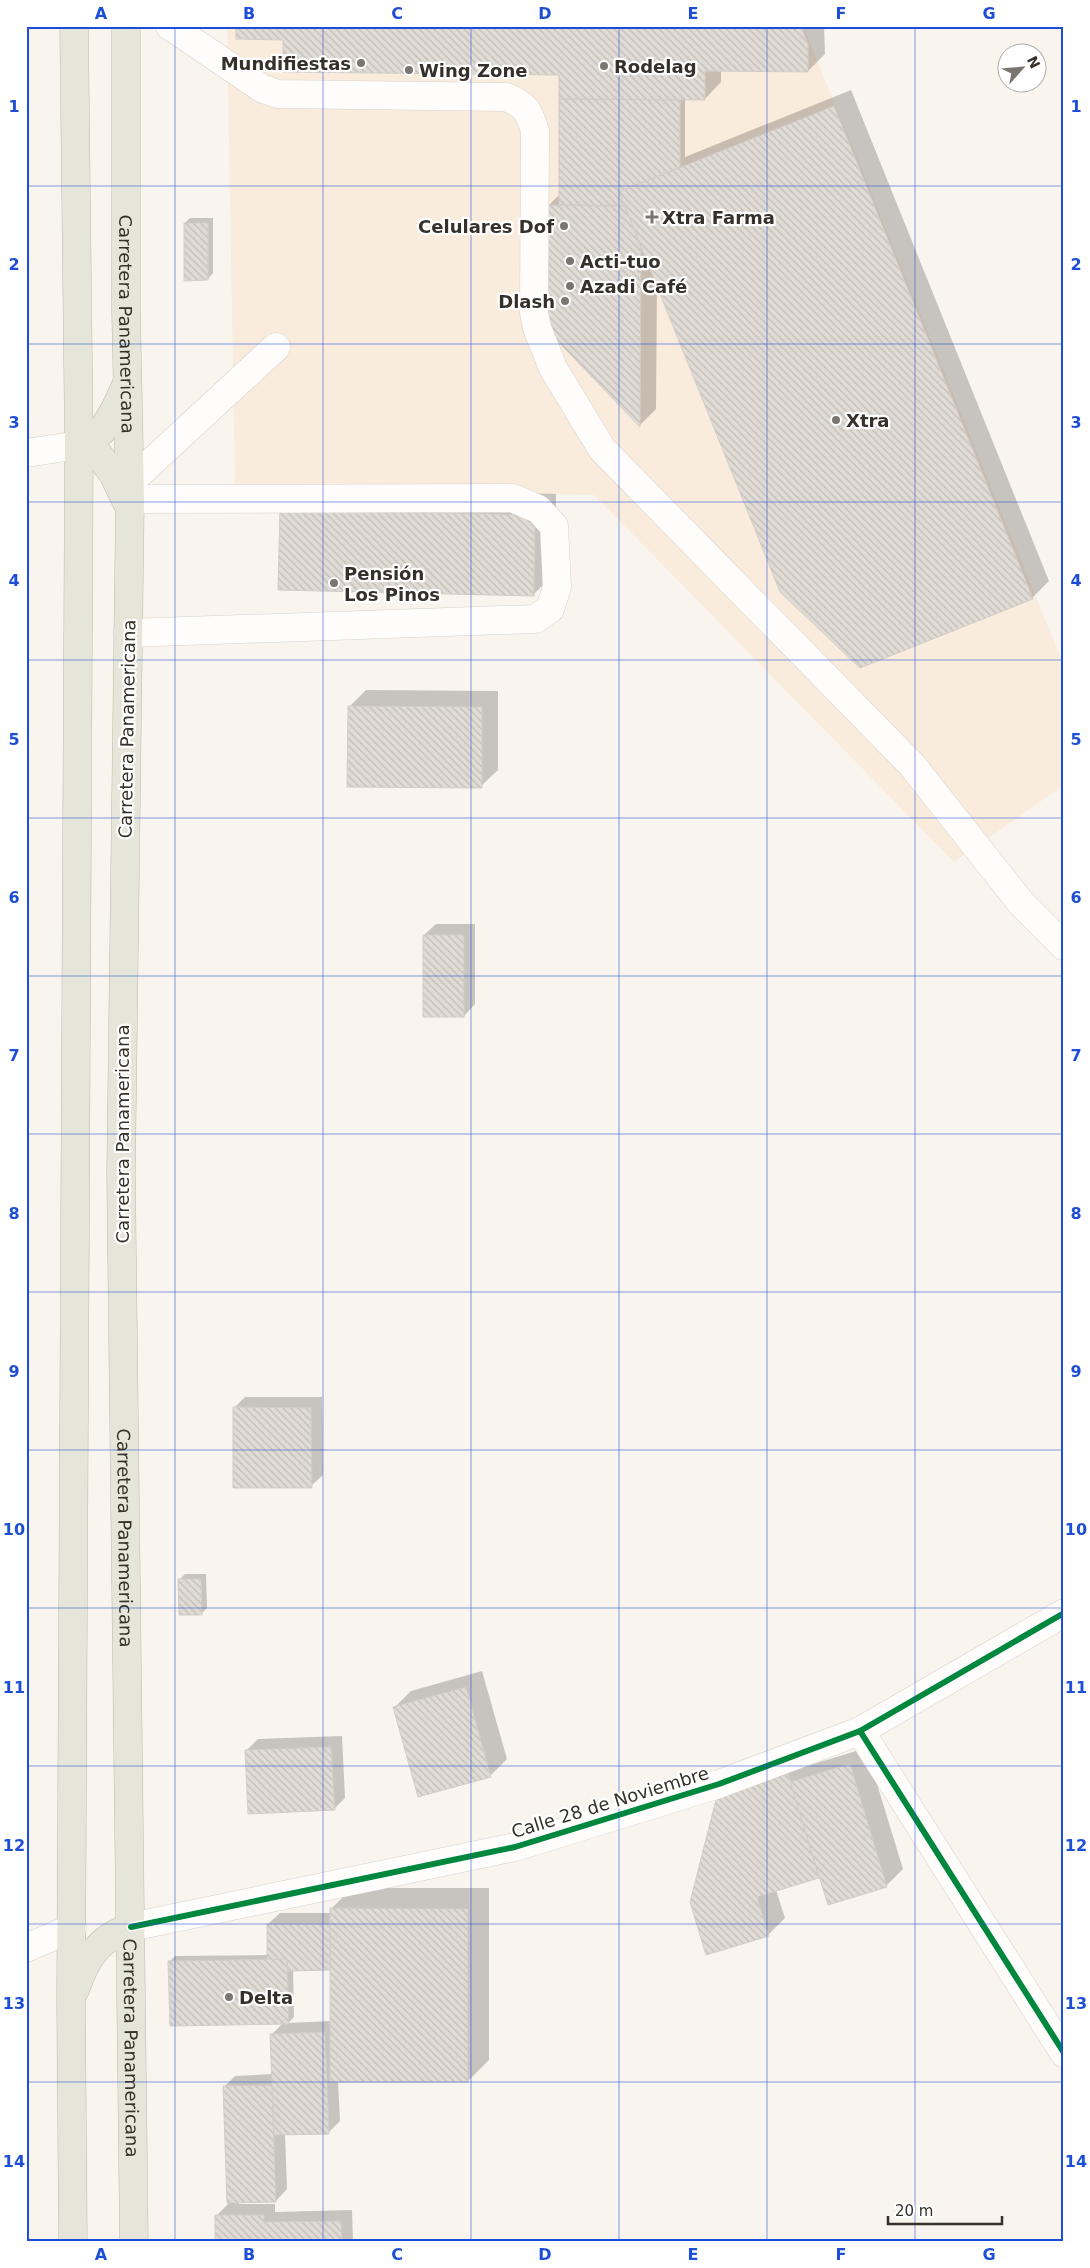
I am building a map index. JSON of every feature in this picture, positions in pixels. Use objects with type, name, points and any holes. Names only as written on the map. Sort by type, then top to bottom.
[{"type":"highway","points":[[73,2242],[71,2002],[79,445],[74,26]]},
{"type":"highway","name":"Carretera Panamericana","points":[[126,26],[129,497],[120,1174],[134,2242]]},
{"type":"highway","points":[[79,445],[102,431],[115,409],[128,380]]},
{"type":"highway","points":[[79,445],[98,454],[129,497]]},
{"type":"highway","points":[[71,2002],[82,1970],[96,1949],[115,1933],[131,1927]]},
{"type":"street","points":[[170,26],[263,89],[278,94],[506,97],[521,103],[530,114],[535,131],[534,312],[537,328],[552,368],[602,449],[912,765],[1021,903],[1064,946]]},
{"type":"street","points":[[129,497],[276,347]]},
{"type":"street","points":[[26,453],[79,445]]},
{"type":"street","points":[[128,633],[534,619],[550,609],[558,587],[554,526],[538,510],[512,498],[129,497]]},
{"type":"street","name":"Calle 28 de Noviembre","points":[[131,1927],[515,1847],[718,1784],[860,1731],[1064,1613]]},
{"type":"street","points":[[860,1731],[1064,2053]]},
{"type":"street","points":[[26,1948],[72,1928]]},
{"type":"shaded area","points":[[227,26],[803,26],[1064,666],[1064,785],[954,862],[594,495],[235,488]]},
{"type":"building","points":[[236,26],[801,26],[808,44],[808,72],[705,71],[705,100],[559,99],[559,75],[283,72],[283,40],[236,39]]},
{"type":"building","points":[[559,99],[680,100],[680,167],[619,192],[625,206],[559,205]]},
{"type":"building","name":"Xtra","points":[[834,106],[1033,599],[860,668],[780,592],[619,192]]},
{"type":"building","points":[[547,205],[625,206],[641,248],[640,427],[547,330]]},
{"type":"building","points":[[184,223],[208,223],[208,280],[184,281]]},
{"type":"building","points":[[280,509],[535,515],[534,596],[278,590]]},
{"type":"building","points":[[348,706],[482,707],[482,788],[347,787]]},
{"type":"building","points":[[423,935],[464,935],[464,1017],[423,1017]]},
{"type":"building","points":[[233,1407],[311,1408],[312,1488],[233,1488]]},
{"type":"building","points":[[178,1579],[201,1579],[202,1615],[179,1615]]},
{"type":"building","points":[[466,1687],[491,1777],[418,1797],[393,1707]]},
{"type":"building","points":[[331,1747],[335,1810],[248,1814],[245,1750]]},
{"type":"building","points":[[850,1764],[887,1887],[828,1905],[790,1782]]},
{"type":"building","points":[[788,1774],[819,1878],[757,1897],[769,1936],[706,1955],[690,1902],[717,1796]]},
{"type":"building","points":[[330,1908],[468,1909],[468,2082],[330,2082]]},
{"type":"building","points":[[267,1924],[330,1924],[330,1970],[288,1971],[287,1959],[267,1960]]},
{"type":"building","name":"Delta","points":[[287,1959],[289,2024],[170,2026],[168,1961]]},
{"type":"building","points":[[325,2032],[329,2134],[274,2135],[270,2034]]},
{"type":"building","points":[[272,2085],[276,2202],[227,2203],[223,2086]]},
{"type":"building","points":[[215,2215],[264,2215],[264,2222],[341,2221],[342,2242],[215,2242]]},
{"type":"cycle path","points":[[131,1927],[515,1847],[719,1784],[860,1731],[1064,1613]]},
{"type":"cycle path","points":[[860,1731],[1064,2053]]},
{"type":"place","name":"Mundifiestas","points":[[361,63]]},
{"type":"place","name":"Rodelag","points":[[604,66]]},
{"type":"place","name":"Wing Zone","points":[[409,70]]},
{"type":"place","name":"Xtra Farma","points":[[652,217]]},
{"type":"place","name":"Celulares Dof","points":[[564,226]]},
{"type":"place","name":"Acti-tuo","points":[[570,261]]},
{"type":"place","name":"Azadi Café","points":[[570,286]]},
{"type":"place","name":"Dlash","points":[[565,301]]},
{"type":"place","name":"Xtra","points":[[836,420]]},
{"type":"place","name":"Pensión Los Pinos","points":[[334,583]]},
{"type":"place","name":"Delta","points":[[229,1997]]}]
